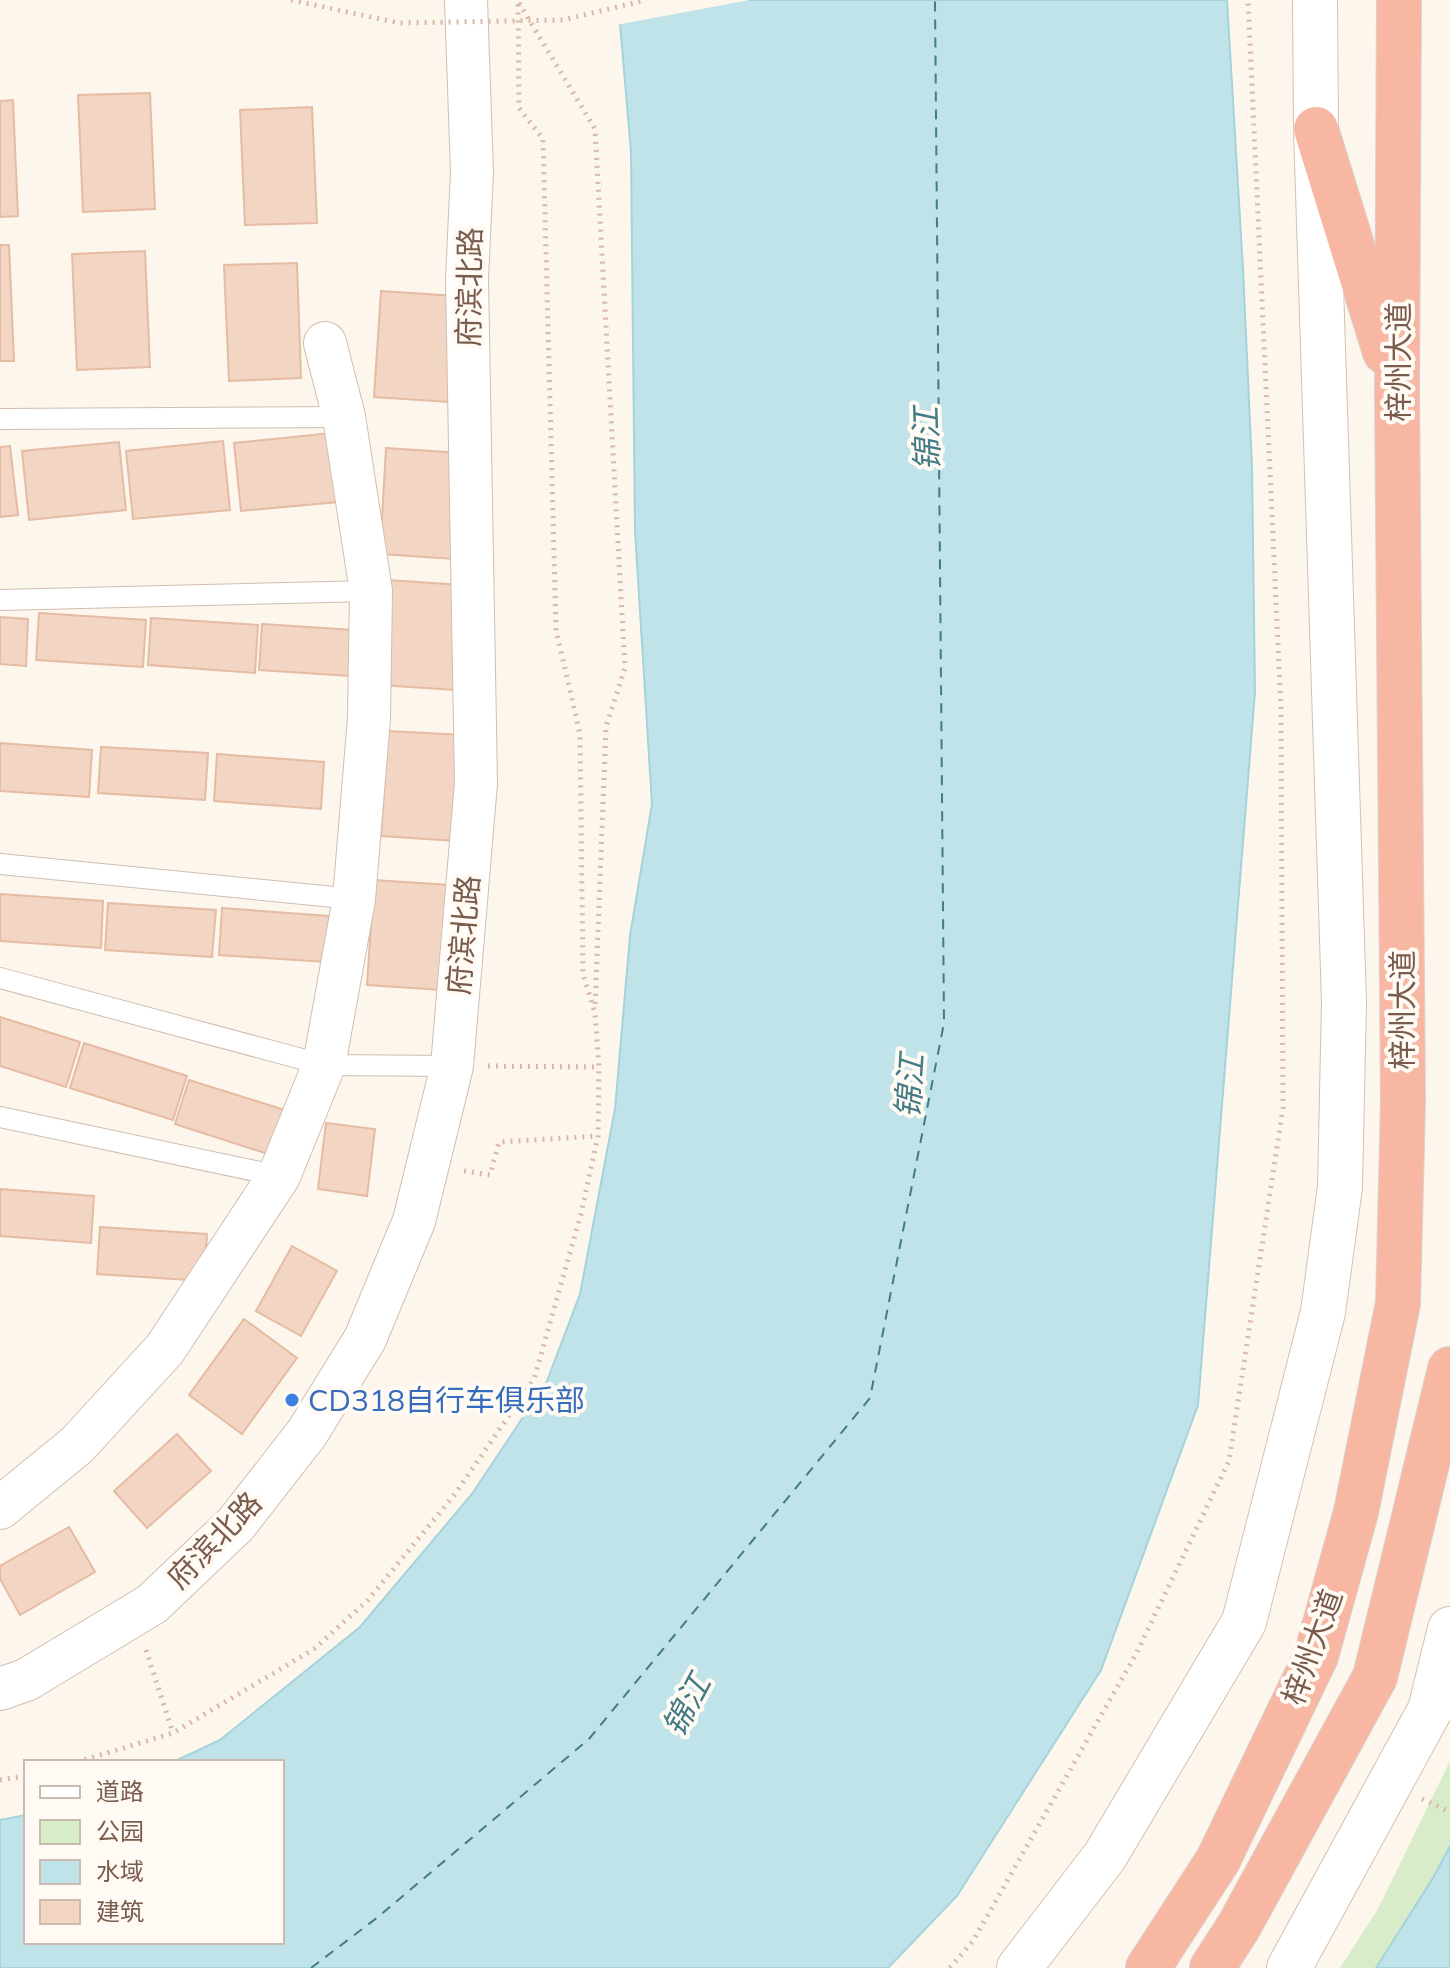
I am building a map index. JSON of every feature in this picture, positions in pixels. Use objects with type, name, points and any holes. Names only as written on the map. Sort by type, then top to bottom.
[{"type":"highway","name":"梓州大道","points":[[1148,1968],[1218,1860],[1316,1656],[1356,1512],[1398,1303],[1403,1102],[1397,394],[1399,0]]},
{"type":"highway","points":[[1316,129],[1397,394]]},
{"type":"highway","name":"梓州大道","points":[[1212,1968],[1239,1926],[1375,1677],[1450,1369]]},
{"type":"main road","points":[[1019,1968],[1105,1856],[1244,1622],[1323,1312],[1340,1187],[1344,1002],[1316,129],[1315,0]]},
{"type":"main road","points":[[1289,1968],[1430,1710],[1450,1629]]},
{"type":"street","name":"府滨北路","points":[[0,1689],[26,1680],[152,1604],[236,1524],[307,1433],[365,1339],[414,1221],[452,1066],[476,783],[467,278],[472,173],[466,0]]},
{"type":"street","points":[[0,1508],[77,1445],[165,1349],[279,1176],[324,1065],[354,899],[369,718],[371,591],[344,417],[325,343]]},
{"type":"lane","points":[[0,419],[344,417]]},
{"type":"lane","points":[[0,600],[371,591]]},
{"type":"lane","points":[[0,864],[354,899]]},
{"type":"lane","points":[[0,978],[324,1065],[452,1066]]},
{"type":"lane","points":[[0,1117],[279,1176]]},
{"type":"path","points":[[291,0],[399,23],[563,20],[646,0]]},
{"type":"path","points":[[518,0],[595,129],[625,668],[606,727],[595,1013]]},
{"type":"path","points":[[950,1968],[973,1941],[1136,1654],[1229,1461],[1283,1108],[1281,708],[1248,0]]},
{"type":"path","points":[[452,1066],[599,1067]]},
{"type":"path","points":[[428,1165],[490,1175],[499,1142],[598,1136]]},
{"type":"path","points":[[134,1615],[173,1733]]},
{"type":"path","points":[[0,1780],[24,1776]]},
{"type":"path","points":[[1421,1798],[1450,1812]]},
{"type":"green space","points":[[1450,1761],[1450,1968],[1340,1968],[1378,1909]]},
{"type":"water","name":"锦江","points":[[618,0],[1227,0],[1252,467],[1255,692],[1198,1405],[1101,1670],[957,1896],[888,1968],[0,1968],[0,1820],[24,1815],[24,1944],[284,1944],[284,1760],[177,1760],[220,1740],[360,1627],[472,1494],[547,1381],[580,1294],[615,1109],[630,936],[652,804],[635,531],[631,152]]},
{"type":"water","points":[[1450,1846],[1450,1968],[1376,1968],[1433,1878]]},
{"type":"pier","points":[[614,0],[750,0],[616,25]]},
{"type":"building","points":[[150,93],[155,209],[83,212],[78,95]]},
{"type":"building","points":[[13,100],[18,216],[0,217],[0,101]]},
{"type":"building","points":[[312,107],[317,223],[245,225],[240,110]]},
{"type":"building","points":[[0,245],[9,245],[14,361],[0,361]]},
{"type":"building","points":[[145,251],[150,367],[77,370],[72,254]]},
{"type":"building","points":[[297,263],[301,378],[229,381],[224,265]]},
{"type":"building","points":[[381,291],[456,296],[449,402],[374,397]]},
{"type":"building","points":[[331,433],[338,502],[241,511],[234,443]]},
{"type":"building","points":[[223,441],[230,510],[133,519],[126,451]]},
{"type":"building","points":[[119,442],[126,510],[29,520],[22,451]]},
{"type":"building","points":[[10,446],[18,515],[0,517],[0,447]]},
{"type":"building","points":[[386,448],[462,453],[455,559],[380,554]]},
{"type":"building","points":[[387,580],[462,585],[455,690],[380,685]]},
{"type":"building","points":[[39,613],[146,620],[143,667],[36,660]]},
{"type":"building","points":[[0,617],[28,619],[26,666],[0,664]]},
{"type":"building","points":[[151,618],[258,625],[255,673],[148,665]]},
{"type":"building","points":[[262,624],[369,631],[366,677],[259,670]]},
{"type":"building","points":[[388,731],[463,735],[456,841],[381,836]]},
{"type":"building","points":[[0,743],[92,750],[89,797],[0,791]]},
{"type":"building","points":[[101,747],[208,753],[205,800],[98,793]]},
{"type":"building","points":[[217,754],[324,762],[321,809],[214,801]]},
{"type":"building","points":[[374,880],[449,885],[442,990],[367,985]]},
{"type":"building","points":[[0,894],[103,901],[101,948],[0,941]]},
{"type":"building","points":[[108,903],[216,910],[212,957],[105,950]]},
{"type":"building","points":[[222,908],[329,916],[326,962],[219,955]]},
{"type":"building","points":[[0,1017],[80,1042],[66,1087],[0,1066]]},
{"type":"building","points":[[84,1043],[187,1076],[173,1120],[70,1088]]},
{"type":"building","points":[[189,1080],[291,1112],[277,1157],[175,1124]]},
{"type":"building","points":[[326,1123],[375,1129],[367,1196],[318,1189]]},
{"type":"building","points":[[0,1189],[94,1196],[91,1243],[0,1236]]},
{"type":"building","points":[[100,1227],[207,1234],[204,1281],[97,1274]]},
{"type":"building","points":[[292,1246],[337,1271],[301,1336],[256,1311]]},
{"type":"building","points":[[244,1319],[297,1358],[242,1434],[189,1395]]},
{"type":"building","points":[[177,1434],[211,1471],[147,1528],[114,1491]]},
{"type":"building","points":[[69,1527],[95,1572],[20,1615],[0,1579],[0,1566]]},
{"type":"ferry route","points":[[311,1968],[378,1917],[589,1739],[870,1398],[944,1023],[935,0]]},
{"type":"place","name":"CD318自行车俱乐部","points":[[292,1400]]}]
